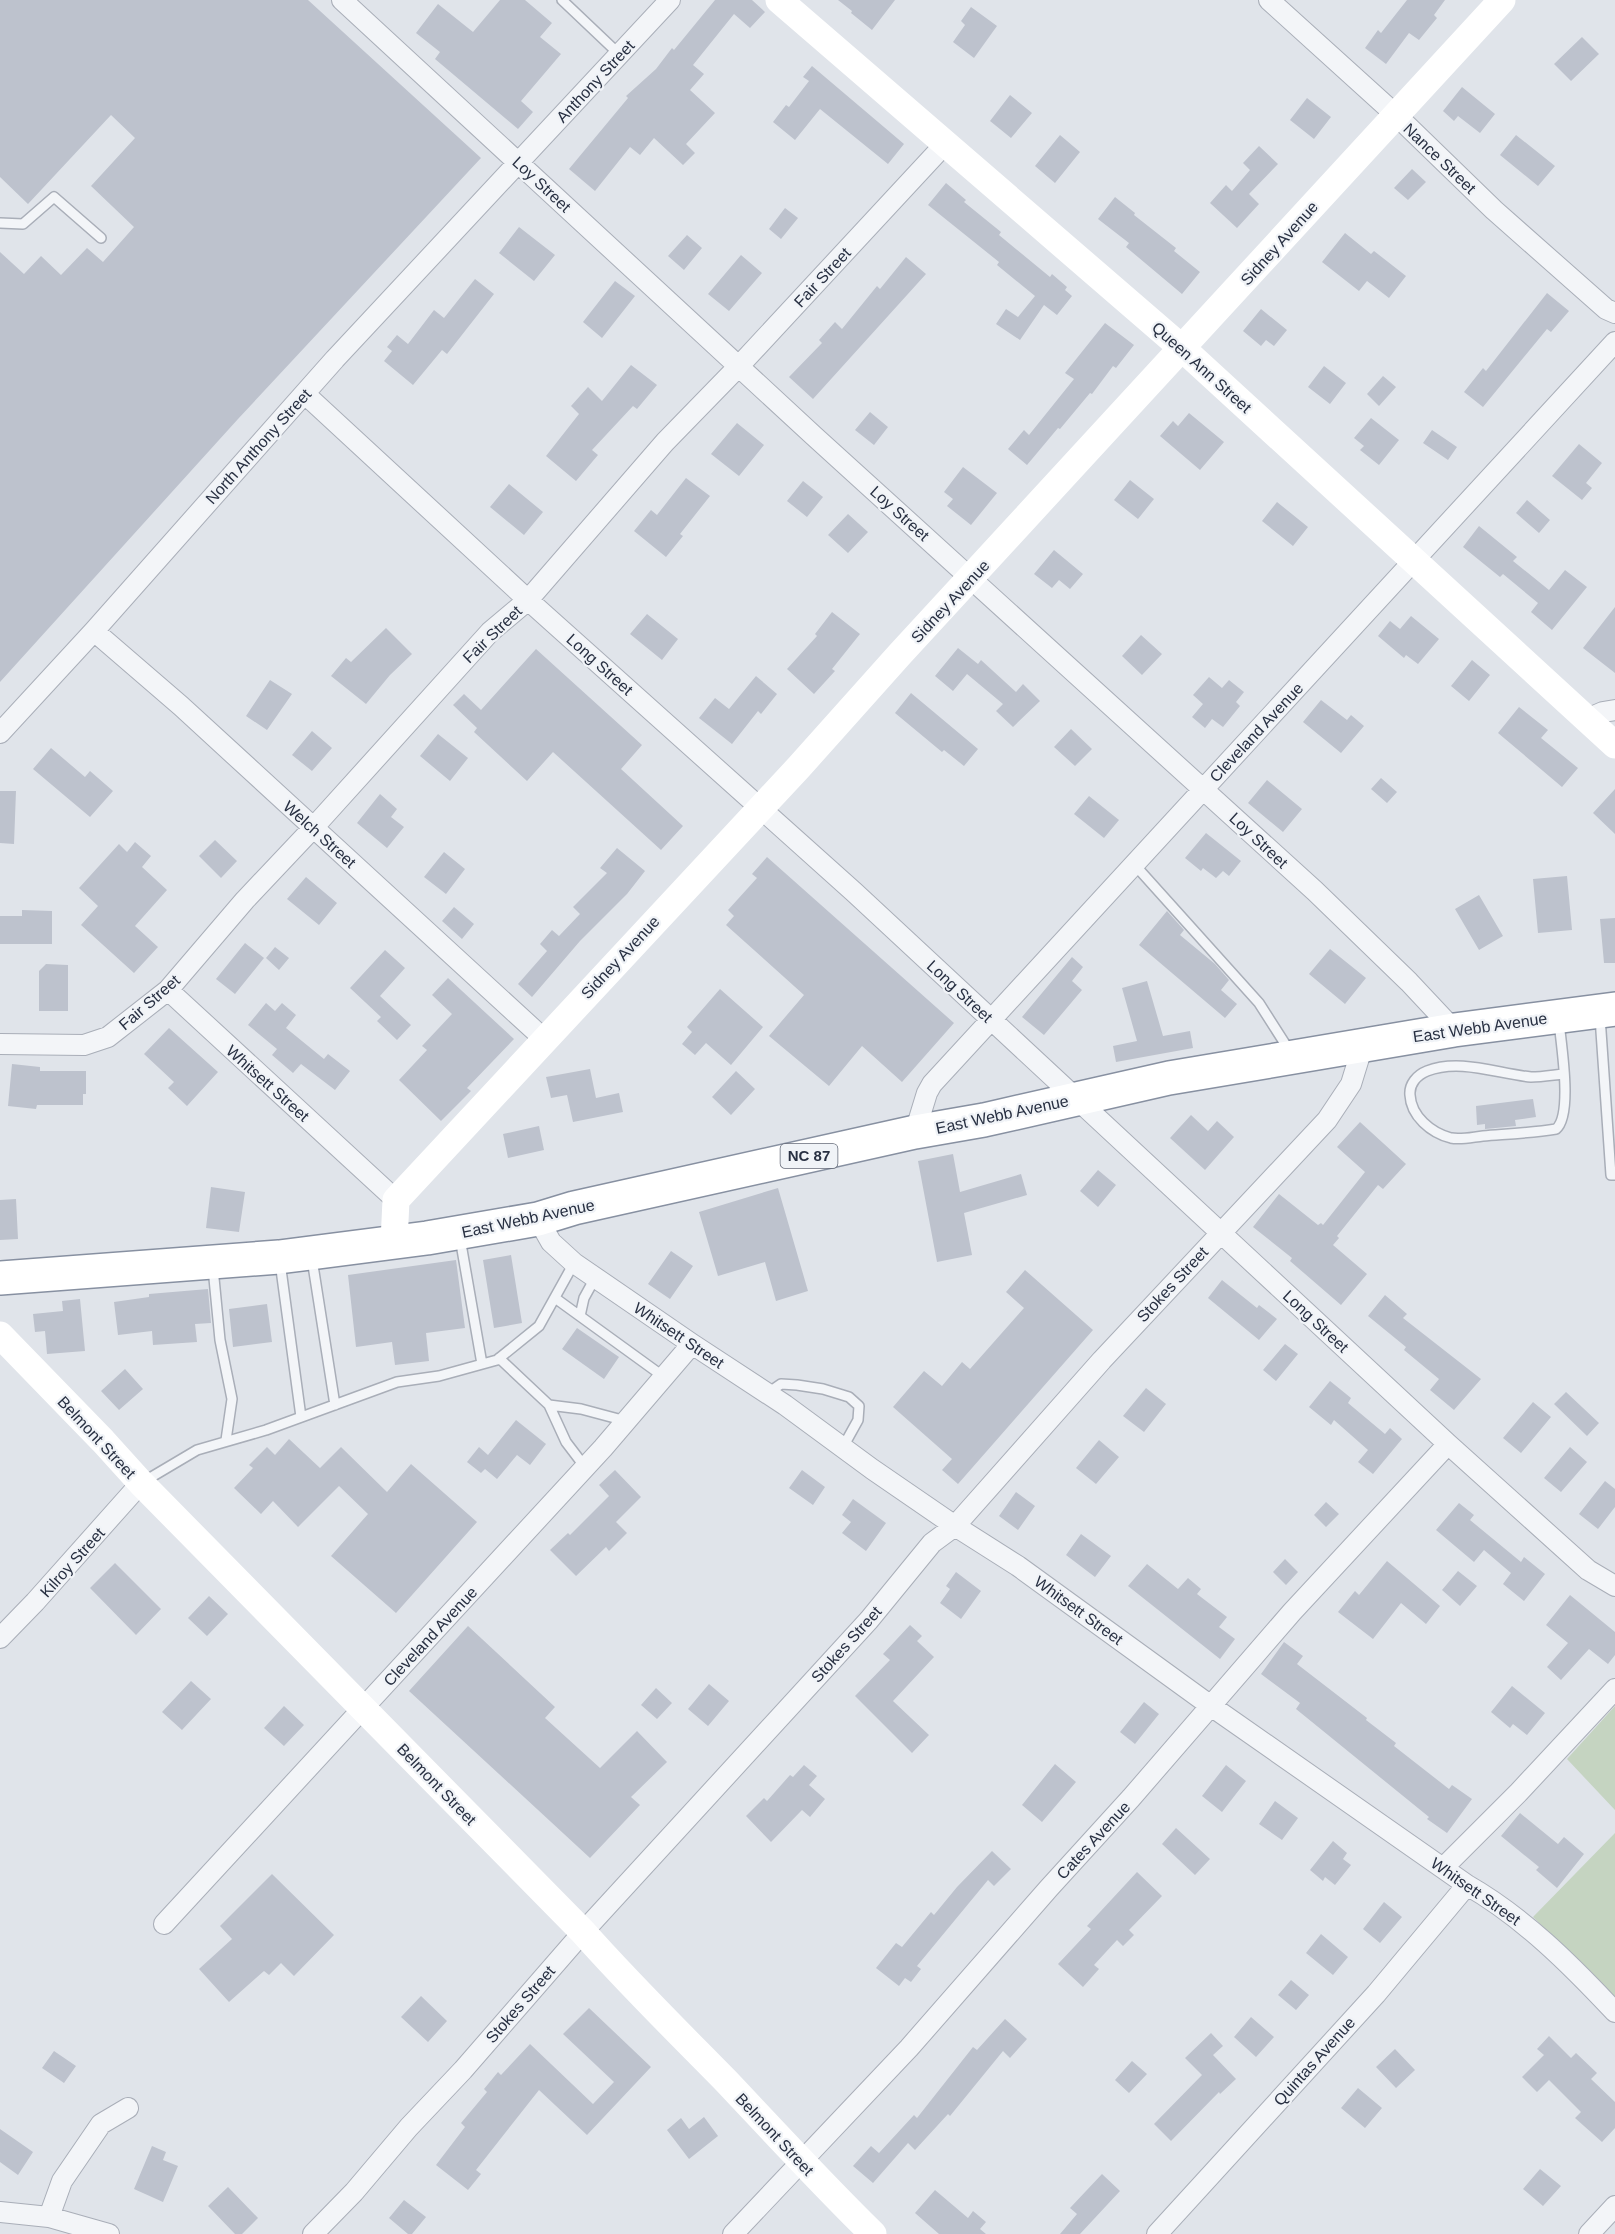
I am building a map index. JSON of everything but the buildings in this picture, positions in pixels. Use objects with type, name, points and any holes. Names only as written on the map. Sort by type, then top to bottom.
[{"type":"highway","name":"East Webb Avenue","points":[[0,1278],[279,1257],[459,1232],[538,1218],[915,1132],[984,1120],[1169,1078],[1454,1030],[1607,1010]]},
{"type":"street","name":"Loy Street","points":[[342,0],[823,444],[1323,899],[1409,982],[1454,1030]]},
{"type":"street","name":"Anthony Street","points":[[519,162],[670,0]]},
{"type":"street","name":"Queen Ann Street","points":[[779,0],[1183,349],[1615,745]]},
{"type":"street","name":"Nance Street","points":[[1269,0],[1396,115],[1494,210],[1606,309],[1615,313]]},
{"type":"street","name":"Sidney Avenue","points":[[396,1200],[972,578],[1502,0]]},
{"type":"street","name":"Fair Street","points":[[0,1044],[84,1045],[96,1042],[108,1037],[168,990],[245,900],[490,632],[528,600],[665,442],[739,366],[945,144]]},
{"type":"street","name":"North Anthony Street","points":[[0,733],[94,631],[335,359],[519,162]]},
{"type":"street","name":"Cleveland Avenue","points":[[915,1132],[932,1084],[1615,342]]},
{"type":"street","name":"Long Street","points":[[305,394],[528,600],[760,807],[991,1019],[1448,1444],[1588,1570],[1615,1586]]},
{"type":"street","name":"Welch Street","points":[[94,631],[181,706],[544,1039]]},
{"type":"street","points":[[1587,719],[1615,710]]},
{"type":"street","name":"Whitsett Street","points":[[168,990],[396,1200]]},
{"type":"street","name":"Stokes Street","points":[[313,2234],[354,2192],[583,1932],[861,1628],[932,1543],[955,1526],[1087,1377],[1327,1120],[1351,1084],[1363,1045]]},
{"type":"street","points":[[394,1242],[396,1200]]},
{"type":"street","name":"Whitsett Street","points":[[538,1218],[551,1242],[595,1278],[768,1394],[955,1526],[1018,1566],[1211,1706],[1467,1885],[1496,1902],[1524,1923],[1615,2012]]},
{"type":"street","name":"Belmont Street","points":[[0,1335],[103,1440],[141,1483],[583,1932],[622,1976],[727,2083],[800,2162],[873,2234]]},
{"type":"street","name":"Cleveland Avenue","points":[[164,1924],[585,1467],[692,1344]]},
{"type":"street","name":"Cates Avenue","points":[[734,2234],[909,2048],[1292,1612],[1448,1444]]},
{"type":"street","name":"Kilroy Street","points":[[0,1638],[36,1602],[141,1483]]},
{"type":"street","points":[[1443,1868],[1519,1792],[1615,1689]]},
{"type":"street","name":"Quintas Avenue","points":[[1157,2234],[1376,1994],[1467,1885]]},
{"type":"street","points":[[49,2217],[62,2181],[101,2124],[128,2108]]},
{"type":"street","points":[[1589,2234],[1615,2206]]},
{"type":"street","points":[[0,2212],[49,2217],[109,2234]]},
{"type":"lane","points":[[562,0],[620,55]]},
{"type":"lane","points":[[0,223],[23,224],[54,197],[101,238]]},
{"type":"lane","points":[[1134,864],[1259,1002],[1293,1057]]},
{"type":"lane","points":[[1607,1010],[1611,1175],[1615,1175]]},
{"type":"lane","points":[[1558,1017],[1563,1074],[1563,1117],[1556,1129],[1454,1138],[1429,1128],[1414,1111],[1410,1100],[1409,1090],[1413,1081],[1420,1074],[1439,1068],[1474,1068],[1534,1077],[1563,1074]]},
{"type":"lane","points":[[459,1232],[482,1364]]},
{"type":"lane","points":[[311,1252],[334,1405]]},
{"type":"lane","points":[[279,1257],[301,1417]]},
{"type":"lane","points":[[212,1262],[220,1340],[232,1400],[226,1440]]},
{"type":"lane","points":[[141,1483],[197,1450],[266,1430],[397,1382],[439,1376],[499,1359],[539,1326],[574,1263]]},
{"type":"lane","points":[[580,1316],[584,1298],[595,1278]]},
{"type":"lane","points":[[555,1298],[664,1377]]},
{"type":"lane","points":[[499,1359],[549,1405],[566,1442],[585,1467]]},
{"type":"lane","points":[[768,1394],[782,1384],[824,1389],[849,1397],[860,1406],[858,1420],[843,1447]]},
{"type":"lane","points":[[549,1405],[581,1409],[626,1421]]},
{"type":"green space","points":[[1615,1706],[1615,1810],[1567,1759]]},
{"type":"green space","points":[[1615,1833],[1615,1997],[1533,1917]]}]
